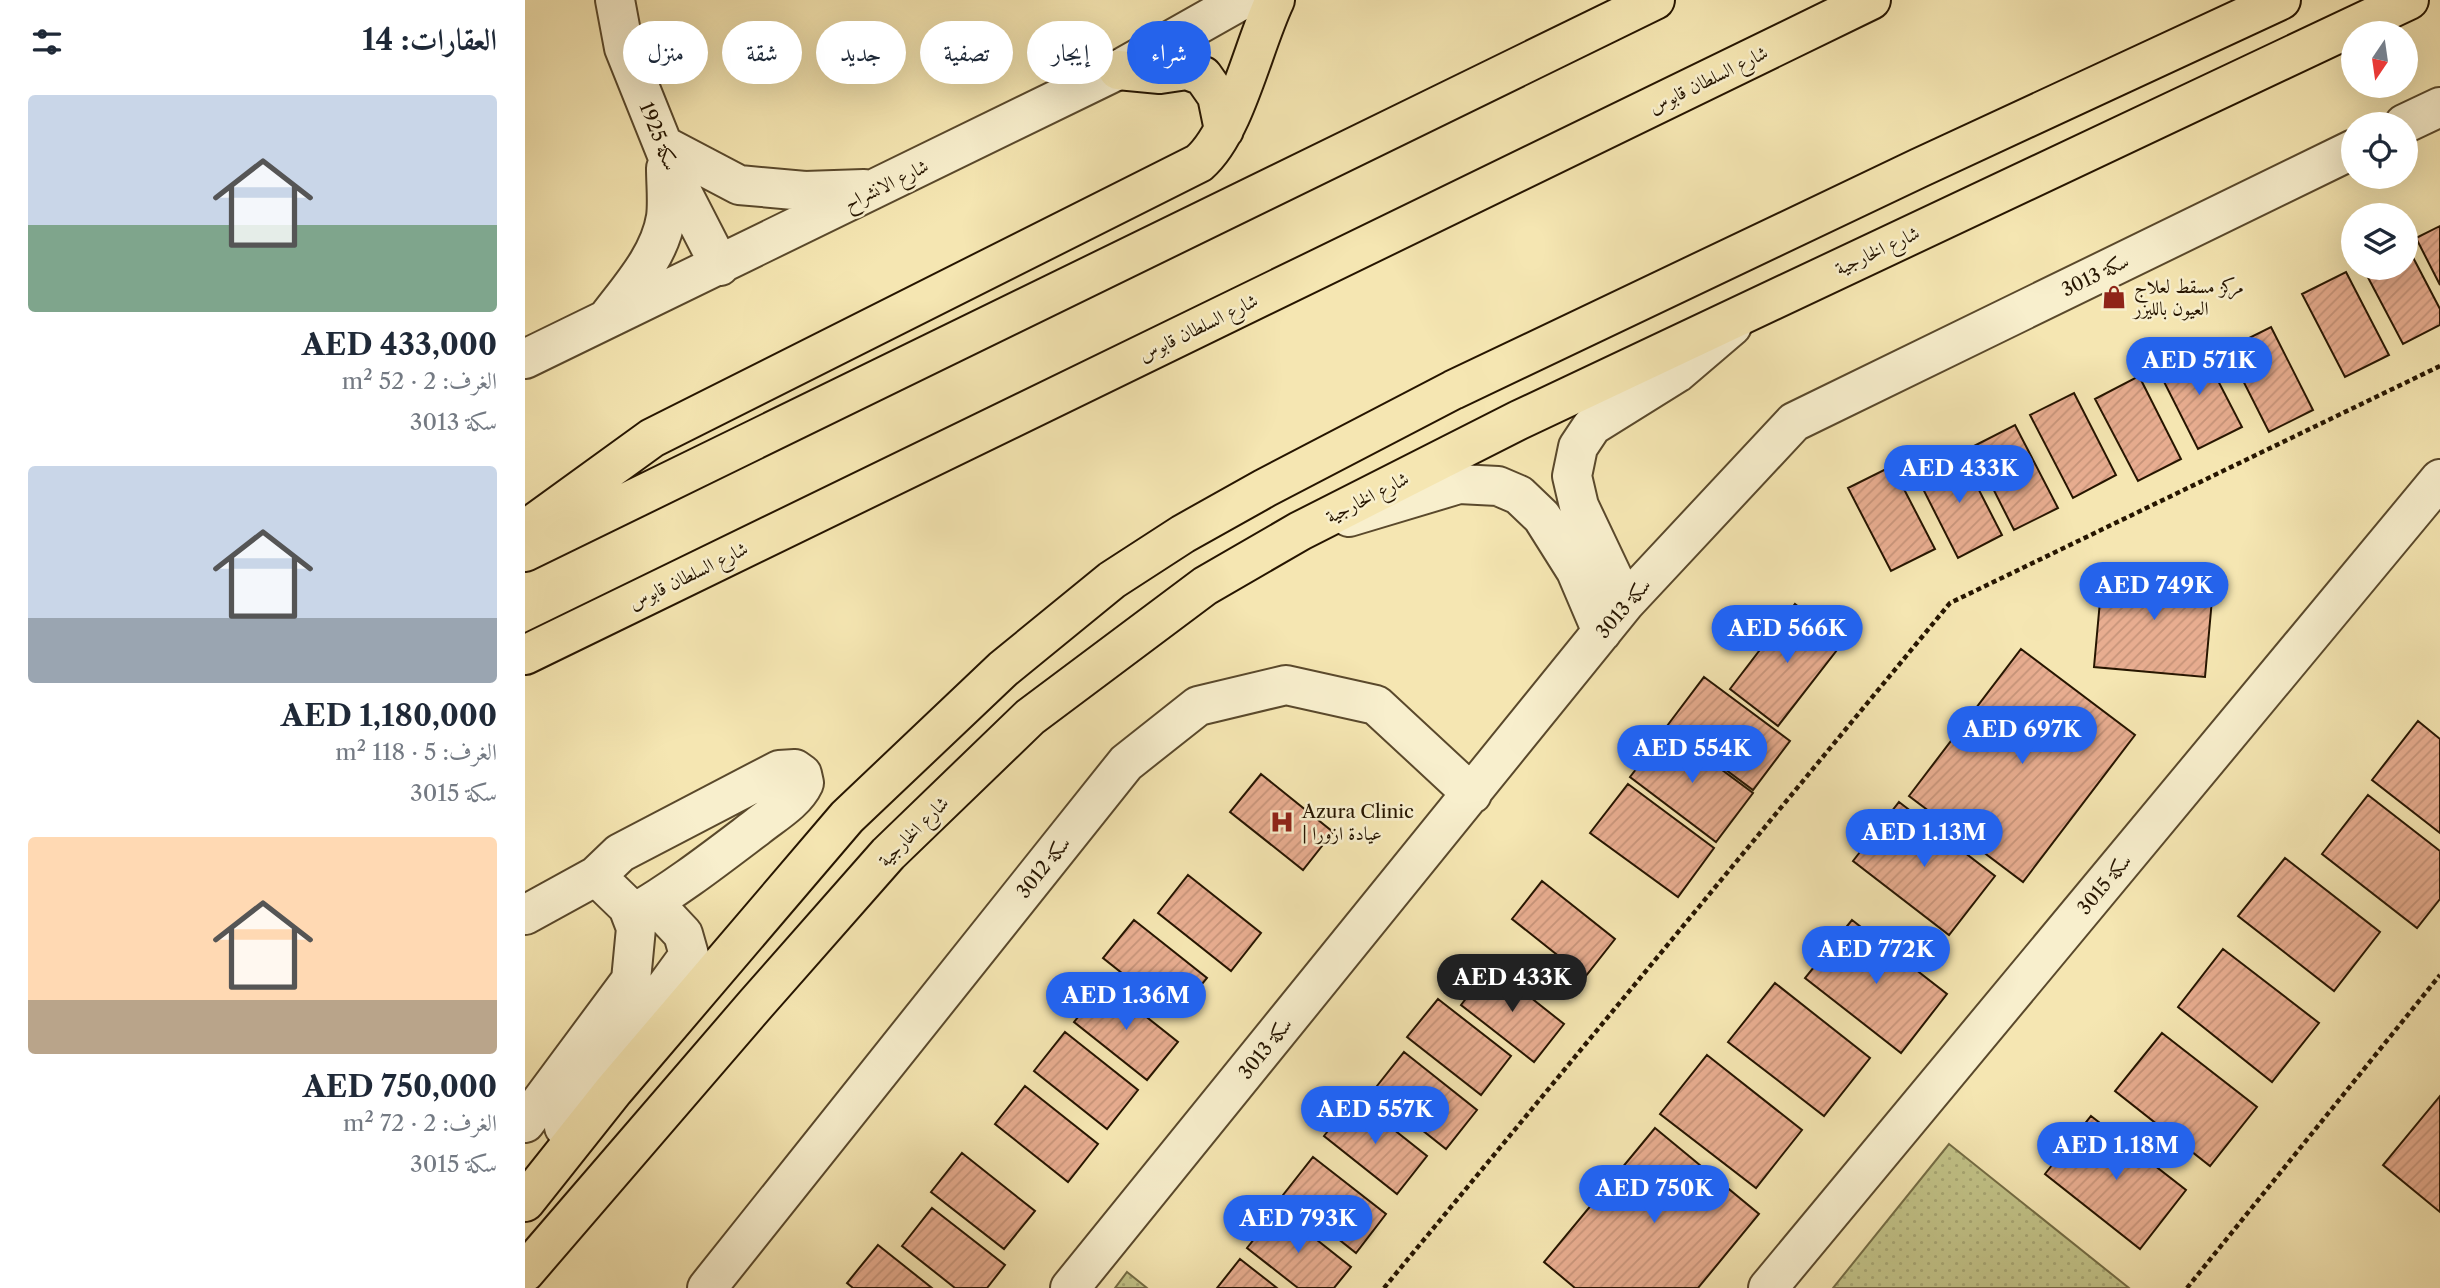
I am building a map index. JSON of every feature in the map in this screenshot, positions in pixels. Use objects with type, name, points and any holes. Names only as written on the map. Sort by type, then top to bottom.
[{"type":"main road","points":[[525,530],[652,439],[1199,163],[1210,153],[1224,130],[1275,0]]},
{"type":"main road","points":[[525,552],[1655,0]]},
{"type":"main road","name":"شارع السلطان قابوس","points":[[537,649],[1871,0]]},
{"type":"main road","points":[[529,1198],[614,1090],[847,817],[1003,669],[1112,580],[1182,534],[1453,390],[1907,173],[2281,0]]},
{"type":"main road","name":"شارع الخارجية","points":[[525,1272],[888,854],[1030,717],[1205,586],[1300,531],[1519,420],[2409,0]]},
{"type":"main road","points":[[1118,70],[1160,74],[1187,70],[1203,76],[1217,96],[1224,130]]},
{"type":"street","name":"سكة 1925","points":[[615,0],[624,48],[681,190],[720,266]]},
{"type":"street","name":"شارع الانشراح","points":[[525,359],[1118,70],[1242,0]]},
{"type":"street","points":[[2418,117],[2440,107]]},
{"type":"street","points":[[605,320],[653,253],[666,218],[665,149],[739,186],[805,191],[877,189]]},
{"type":"street","name":"سكة 3013","points":[[1070,1288],[1614,617],[1794,422],[2341,155]]},
{"type":"street","points":[[1614,617],[1572,476],[1578,447],[1592,425],[1677,373],[1752,309]]},
{"type":"street","name":"سكة 3015","points":[[1768,1288],[2440,479]]},
{"type":"street","points":[[1300,531],[1458,484],[1498,486],[1519,495],[1542,517],[1576,571],[1614,617]]},
{"type":"street","points":[[525,673],[537,649]]},
{"type":"street","name":"سكة 3012","points":[[707,1288],[1126,763],[1198,706],[1286,685],[1375,705],[1472,794]]},
{"type":"street","points":[[525,915],[596,876],[620,853],[779,770],[795,769],[802,774],[804,783],[793,798],[721,855],[642,909],[636,928],[631,980],[525,1123]]},
{"type":"street","points":[[529,1198],[551,1146],[689,955],[683,933],[642,909],[628,907],[596,876]]},
{"type":"path","points":[[1384,1288],[1950,603],[2440,366]]},
{"type":"path","points":[[2187,1288],[2440,975]]},
{"type":"green space","points":[[1949,1144],[2129,1288],[1833,1288]]},
{"type":"green space","points":[[1127,1272],[1147,1288],[1115,1288]]},
{"type":"building","points":[[2440,226],[2440,285],[2418,242],[2418,237]]},
{"type":"building","points":[[2418,267],[2440,309],[2440,325],[2403,344],[2369,280],[2418,280]]},
{"type":"building","points":[[2341,274],[2341,280],[2350,280],[2389,355],[2345,377],[2302,294]]},
{"type":"building","points":[[2271,327],[2313,410],[2269,432],[2227,349]]},
{"type":"building","points":[[2199,344],[2242,427],[2198,449],[2156,366]]},
{"type":"building","points":[[2139,376],[2181,459],[2138,481],[2095,399]]},
{"type":"building","points":[[2074,393],[2116,475],[2073,498],[2030,415]]},
{"type":"building","points":[[2015,425],[2058,508],[2014,530],[1972,447]]},
{"type":"building","points":[[1960,453],[2002,535],[1958,558],[1916,475]]},
{"type":"building","points":[[1892,466],[1935,549],[1891,571],[1848,488]]},
{"type":"building","points":[[2103,568],[2214,577],[2205,677],[2094,667]]},
{"type":"building","points":[[1795,604],[1844,641],[1778,726],[1730,689]]},
{"type":"building","points":[[2021,649],[2135,735],[2023,882],[1909,796]]},
{"type":"building","points":[[1704,677],[1790,741],[1753,790],[1667,726]]},
{"type":"building","points":[[2418,721],[2440,739],[2440,833],[2372,780]]},
{"type":"building","points":[[1667,729],[1753,793],[1716,842],[1630,777]]},
{"type":"building","name":"Azura Clinic | عيادة ازورا","points":[[1261,774],[1333,832],[1303,870],[1230,812]]},
{"type":"building","points":[[1628,784],[1714,848],[1678,897],[1590,833]]},
{"type":"building","points":[[2368,795],[2440,851],[2440,899],[2417,928],[2322,854]]},
{"type":"building","points":[[1899,802],[1995,876],[1949,935],[1853,861]]},
{"type":"building","points":[[2285,858],[2380,932],[2334,991],[2238,916]]},
{"type":"building","points":[[1188,875],[1261,933],[1231,971],[1158,913]]},
{"type":"building","points":[[1542,881],[1615,939],[1585,977],[1512,919]]},
{"type":"building","points":[[1134,920],[1207,978],[1176,1016],[1103,958]]},
{"type":"building","points":[[1852,920],[1947,994],[1901,1053],[1805,978]]},
{"type":"building","points":[[2223,949],[2319,1023],[2272,1082],[2178,1007]]},
{"type":"building","points":[[1491,966],[1564,1024],[1534,1062],[1461,1005]]},
{"type":"building","points":[[1775,983],[1870,1058],[1824,1116],[1728,1042]]},
{"type":"building","points":[[1105,984],[1178,1042],[1147,1080],[1074,1022]]},
{"type":"building","points":[[1438,999],[1511,1056],[1481,1095],[1407,1037]]},
{"type":"building","points":[[1065,1032],[1138,1090],[1107,1129],[1034,1071]]},
{"type":"building","points":[[2162,1033],[2257,1107],[2210,1166],[2115,1091]]},
{"type":"building","points":[[1404,1052],[1477,1110],[1446,1149],[1373,1091]]},
{"type":"building","points":[[1707,1055],[1802,1130],[1756,1188],[1660,1114]]},
{"type":"building","points":[[1025,1086],[1098,1144],[1068,1182],[995,1124]]},
{"type":"building","points":[[2440,1096],[2440,1212],[2383,1165]]},
{"type":"building","points":[[1354,1098],[1427,1156],[1397,1194],[1324,1136]]},
{"type":"building","points":[[2091,1116],[2186,1190],[2140,1249],[2045,1174]]},
{"type":"building","points":[[1655,1128],[1759,1214],[1698,1288],[1575,1288],[1544,1262]]},
{"type":"building","points":[[962,1153],[1035,1211],[1004,1249],[931,1192]]},
{"type":"building","points":[[1313,1157],[1386,1214],[1356,1253],[1283,1195]]},
{"type":"building","points":[[932,1208],[1005,1265],[987,1288],[955,1288],[902,1246]]},
{"type":"building","points":[[1278,1209],[1351,1267],[1334,1288],[1298,1288],[1247,1248]]},
{"type":"building","points":[[878,1245],[932,1288],[853,1288],[847,1283]]},
{"type":"building","points":[[1240,1259],[1277,1288],[1217,1288]]},
{"type":"place","name":"مركز مسقط لعلاج العيون بالليزر","points":[[2114,297]]},
{"type":"place","name":"Azura Clinic | عيادة ازورا","points":[[1282,822]]}]
